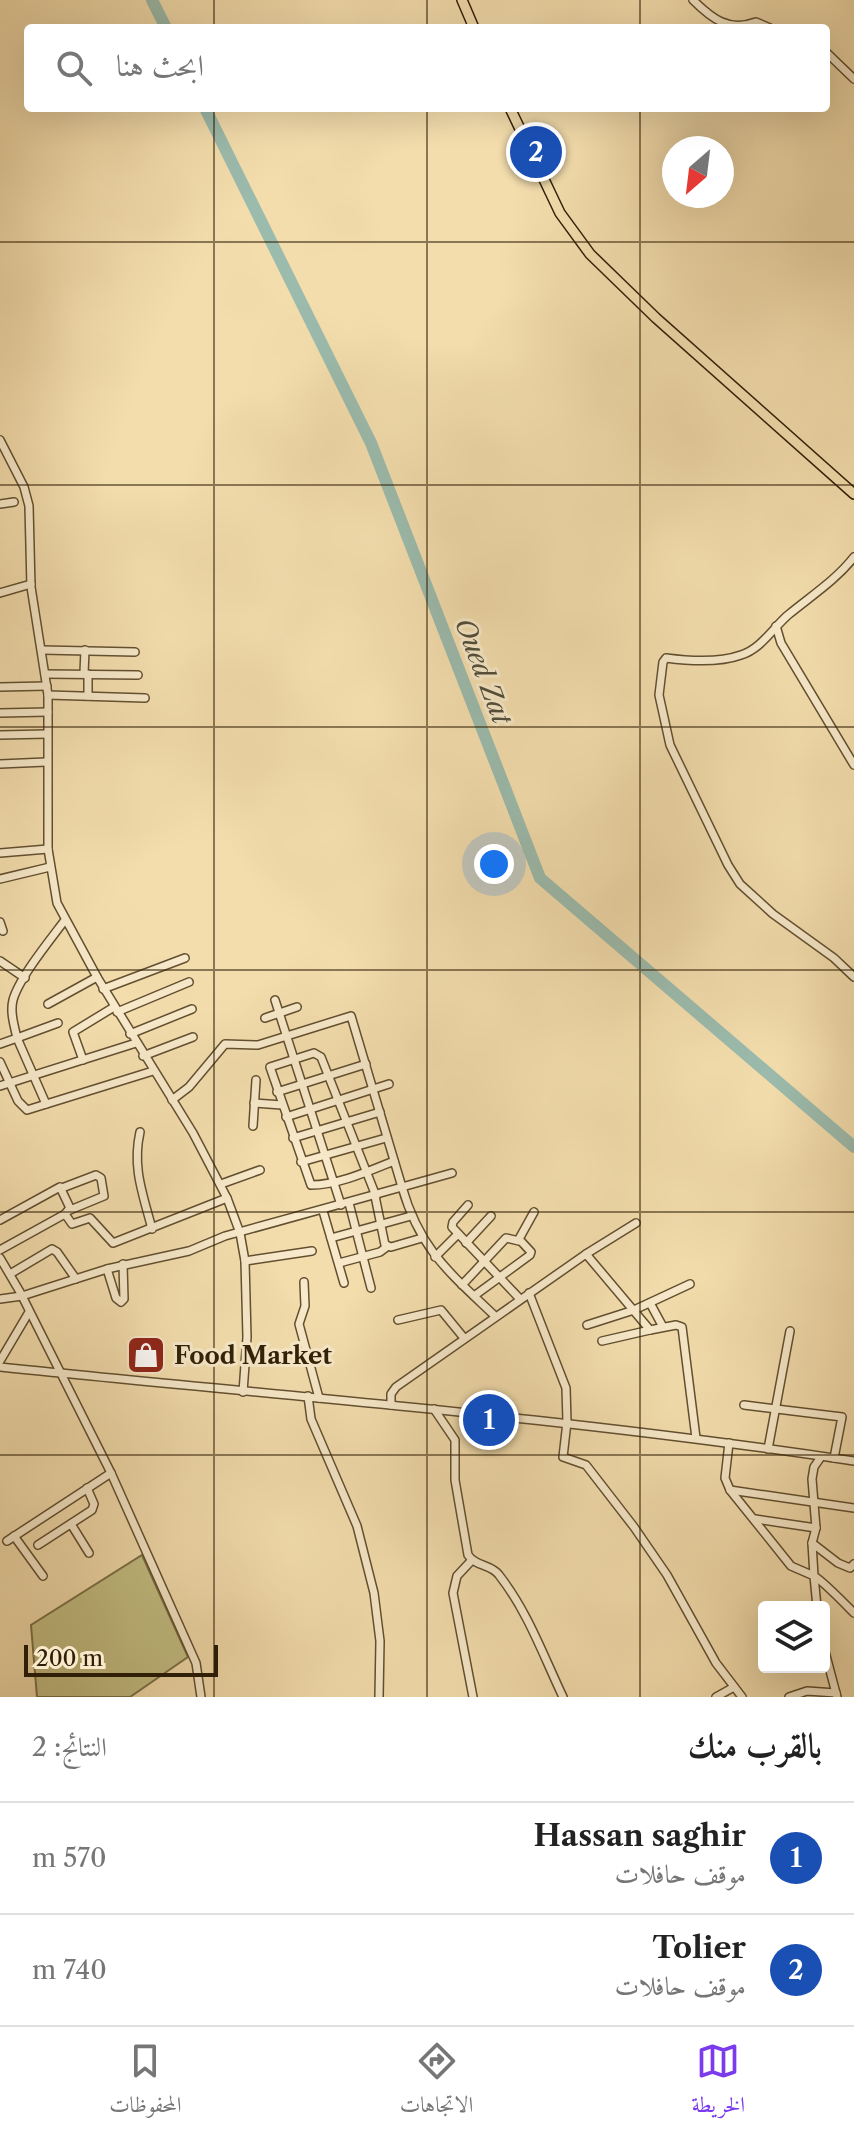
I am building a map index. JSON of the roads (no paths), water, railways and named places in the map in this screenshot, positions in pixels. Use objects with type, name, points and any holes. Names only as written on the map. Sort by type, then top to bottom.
[{"type":"main road","points":[[462,0],[472,24]]},
{"type":"main road","points":[[512,112],[560,213],[590,254],[645,308],[854,494]]},
{"type":"street","points":[[693,0],[726,24]]},
{"type":"street","points":[[830,56],[854,79]]},
{"type":"street","points":[[0,440],[24,487],[29,506],[31,584],[48,691],[48,849],[57,903],[103,989],[172,1100],[227,1198],[240,1233],[245,1261],[247,1337],[243,1392]]},
{"type":"street","points":[[0,504],[14,502]]},
{"type":"street","points":[[854,557],[757,646],[741,656],[687,661],[666,658],[659,695],[670,745],[740,884],[854,977]]},
{"type":"street","points":[[0,593],[31,584]]},
{"type":"street","points":[[776,626],[781,643],[854,765]]},
{"type":"street","points":[[42,650],[135,652]]},
{"type":"street","points":[[85,650],[88,696]]},
{"type":"street","points":[[45,674],[138,675]]},
{"type":"street","points":[[0,687],[145,698]]},
{"type":"street","points":[[0,713],[48,712]]},
{"type":"street","points":[[0,735],[47,734]]},
{"type":"street","points":[[0,764],[46,762]]},
{"type":"street","points":[[0,853],[48,849]]},
{"type":"street","points":[[0,879],[50,867]]},
{"type":"street","points":[[46,1104],[17,1038],[12,1016],[13,1002],[25,978],[65,920]]},
{"type":"street","points":[[103,989],[185,958]]},
{"type":"street","points":[[0,961],[25,978]]},
{"type":"street","points":[[48,1004],[97,977]]},
{"type":"street","points":[[83,1060],[73,1032],[116,1009],[189,982]]},
{"type":"street","points":[[275,1000],[333,1182],[356,1231],[371,1288]]},
{"type":"street","points":[[265,1018],[297,1007]]},
{"type":"street","points":[[130,1034],[192,1009]]},
{"type":"street","points":[[172,1100],[189,1087],[225,1044],[258,1045],[351,1016],[411,1216],[435,1257],[495,1316]]},
{"type":"street","points":[[0,1044],[58,1023]]},
{"type":"street","points":[[143,1056],[193,1037]]},
{"type":"street","points":[[0,1086],[136,1043]]},
{"type":"street","points":[[388,1246],[368,1171],[318,1054],[269,1068],[311,1185],[333,1182],[368,1171],[394,1161]]},
{"type":"street","points":[[0,1062],[23,1108],[27,1110],[153,1071]]},
{"type":"street","points":[[277,1092],[366,1064]]},
{"type":"street","points":[[253,1126],[256,1080]]},
{"type":"street","points":[[286,1117],[389,1084]]},
{"type":"street","points":[[254,1103],[282,1105]]},
{"type":"street","points":[[293,1138],[380,1112]]},
{"type":"street","points":[[140,1132],[135,1152],[136,1169],[152,1229]]},
{"type":"street","points":[[301,1162],[386,1138]]},
{"type":"street","points":[[221,1184],[260,1170]]},
{"type":"street","points":[[0,1299],[22,1296],[123,1264],[189,1251],[208,1242],[452,1173]]},
{"type":"street","points":[[0,1220],[62,1188],[96,1175],[101,1178],[104,1196],[67,1212],[0,1250]]},
{"type":"street","points":[[62,1188],[72,1224],[90,1218],[113,1243],[227,1198]]},
{"type":"street","points":[[468,1205],[451,1225],[520,1299]]},
{"type":"street","points":[[323,1211],[344,1283]]},
{"type":"street","points":[[519,1241],[534,1212]]},
{"type":"street","points":[[331,1238],[411,1216]]},
{"type":"street","points":[[466,1243],[491,1216]]},
{"type":"street","points":[[391,1405],[391,1394],[396,1387],[495,1316],[636,1223]]},
{"type":"street","points":[[435,1257],[458,1234]]},
{"type":"street","points":[[339,1263],[422,1238]]},
{"type":"street","points":[[462,1285],[506,1238],[519,1241],[531,1252],[474,1296]]},
{"type":"street","points":[[10,1274],[52,1249],[76,1279]]},
{"type":"street","points":[[245,1261],[312,1251]]},
{"type":"street","points":[[586,1254],[650,1330]]},
{"type":"street","points":[[0,1258],[111,1473],[196,1663],[201,1697]]},
{"type":"street","points":[[107,1269],[116,1298],[121,1302],[124,1299],[123,1264]]},
{"type":"street","points":[[304,1282],[305,1306],[299,1324],[319,1398]]},
{"type":"street","points":[[587,1325],[634,1310],[690,1284]]},
{"type":"street","points":[[529,1293],[566,1388],[567,1422],[563,1457],[586,1465],[634,1527],[667,1575],[716,1663],[742,1697]]},
{"type":"street","points":[[650,1303],[663,1327]]},
{"type":"street","points":[[398,1320],[441,1310],[464,1338]]},
{"type":"street","points":[[29,1312],[0,1364],[243,1392],[567,1422],[854,1461]]},
{"type":"street","points":[[602,1341],[680,1325],[685,1333],[696,1438]]},
{"type":"street","points":[[768,1449],[790,1331]]},
{"type":"street","points":[[308,1396],[311,1419],[357,1526],[374,1593],[380,1641],[379,1696],[368,1697]]},
{"type":"street","points":[[744,1405],[842,1417],[834,1458]]},
{"type":"street","points":[[434,1409],[455,1440],[455,1480],[460,1520],[471,1561]]},
{"type":"street","points":[[729,1443],[725,1478],[730,1490],[791,1566],[822,1580],[826,1588],[854,1613]]},
{"type":"street","points":[[816,1601],[812,1543],[816,1528],[814,1467],[821,1457]]},
{"type":"street","points":[[43,1576],[10,1538],[111,1473]]},
{"type":"street","points":[[38,1545],[92,1510],[94,1504],[87,1488]]},
{"type":"street","points":[[730,1490],[854,1508]]},
{"type":"street","points":[[755,1519],[816,1528]]},
{"type":"street","points":[[71,1524],[89,1553]]},
{"type":"street","points":[[812,1543],[838,1563],[853,1567]]},
{"type":"street","points":[[471,1561],[457,1576],[453,1593],[473,1697]]},
{"type":"street","points":[[471,1561],[495,1570],[507,1587],[535,1631],[563,1697]]},
{"type":"street","points":[[789,1697],[817,1690],[836,1695],[830,1672]]},
{"type":"street","points":[[716,1697],[734,1687]]},
{"type":"waterway","name":"Oued Zat","points":[[152,0],[164,24]]},
{"type":"waterway","name":"Oued Zat","points":[[207,112],[371,443],[540,878],[854,1147]]},
{"type":"place","name":"Tolier","points":[[536,152]]},
{"type":"place","name":"Food Market","points":[[146,1355]]},
{"type":"place","name":"Hassan saghir","points":[[489,1420]]}]
